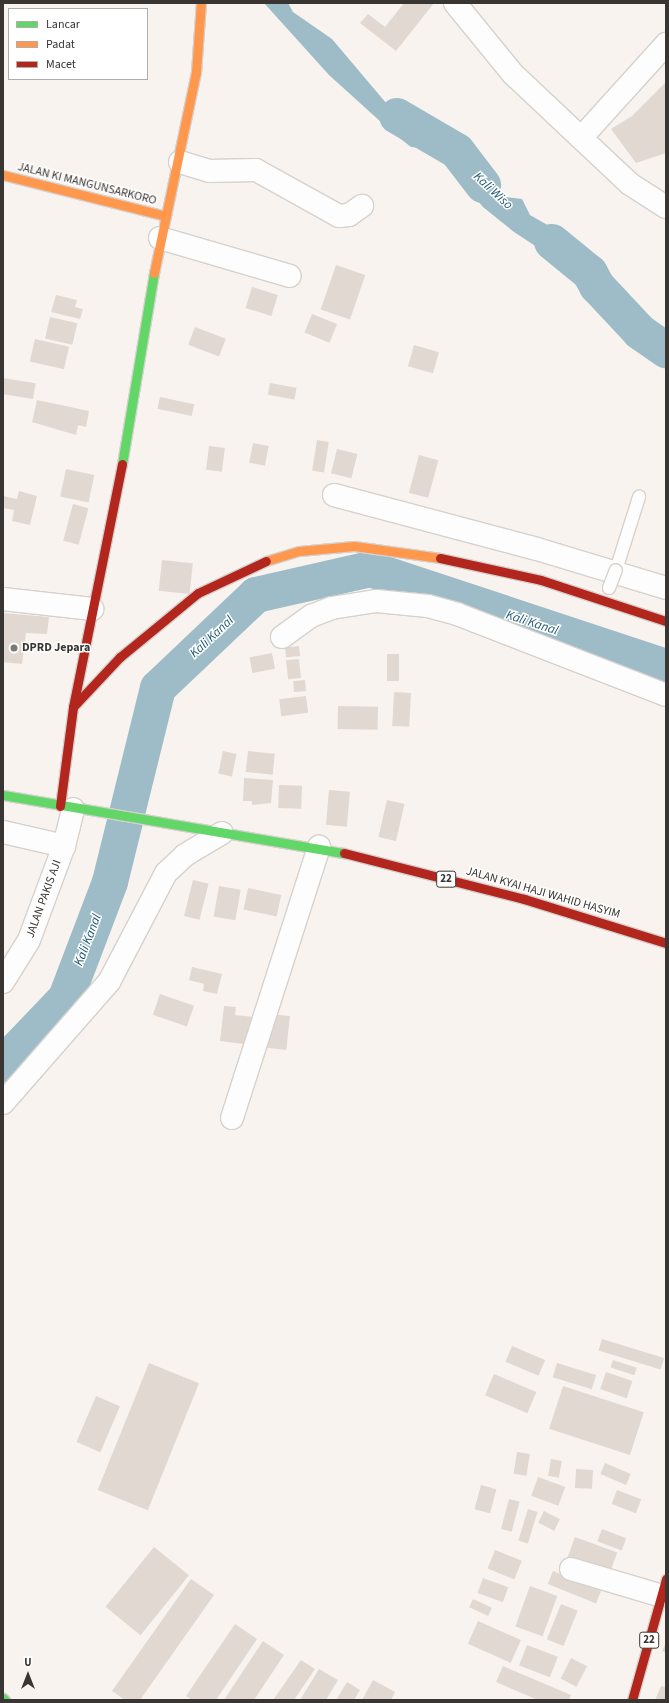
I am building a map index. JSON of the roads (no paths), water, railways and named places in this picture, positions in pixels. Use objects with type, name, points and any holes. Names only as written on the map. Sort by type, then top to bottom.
[{"type":"main road","points":[[75,809],[73,707],[92,609],[114,513],[160,238],[180,162],[196,72],[201,3]]},
{"type":"main road","name":"JALAN KI MANGUNSARKORO","points":[[3,175],[166,216]]},
{"type":"main road","points":[[73,707],[120,657],[198,593],[249,566],[299,551],[354,546],[471,562],[606,601],[666,621]]},
{"type":"main road","name":"22","points":[[3,795],[75,809]]},
{"type":"main road","name":"JALAN KYAI HAJI WAHID HASYIM","points":[[75,809],[200,830],[319,847],[524,899],[666,943]]},
{"type":"main road","name":"22","points":[[632,1700],[663,1587]]},
{"type":"street","points":[[454,3],[513,74],[630,184],[666,207]]},
{"type":"street","points":[[582,138],[666,44]]},
{"type":"street","points":[[180,162],[209,171],[256,170],[339,216],[349,215],[362,206]]},
{"type":"street","points":[[160,238],[290,276]]},
{"type":"street","points":[[334,495],[537,549],[666,588]]},
{"type":"street","points":[[3,599],[92,609]]},
{"type":"street","points":[[282,637],[312,616],[332,608],[376,601],[428,606],[458,614],[666,695]]},
{"type":"street","name":"JALAN PAKIS AJI","points":[[3,982],[29,940],[64,846],[75,809]]},
{"type":"street","points":[[3,832],[64,846]]},
{"type":"street","points":[[3,1103],[108,982],[166,873],[184,855],[222,833]]},
{"type":"street","points":[[232,1118],[319,847]]},
{"type":"street","points":[[571,1569],[663,1587]]},
{"type":"lane","points":[[606,601],[639,497]]},
{"type":"water","points":[[264,3],[288,3],[293,12],[332,39],[392,110],[449,148],[465,146],[485,168],[498,196],[522,199],[530,215],[551,227],[560,242],[590,263],[590,273],[575,272],[514,232],[483,207],[434,149],[411,147],[392,132],[329,75]]},
{"type":"waterway","name":"Kali Wiso","points":[[397,116],[457,151],[483,185]]},
{"type":"waterway","name":"Kali Wiso","points":[[552,242],[590,273],[597,286],[640,332],[666,350]]},
{"type":"waterway","name":"Kali Kanal","points":[[3,1064],[66,998],[110,882],[158,688],[256,595],[370,569],[666,667]]},
{"type":"place","name":"DPRD Jepara","points":[[14,648]]}]
